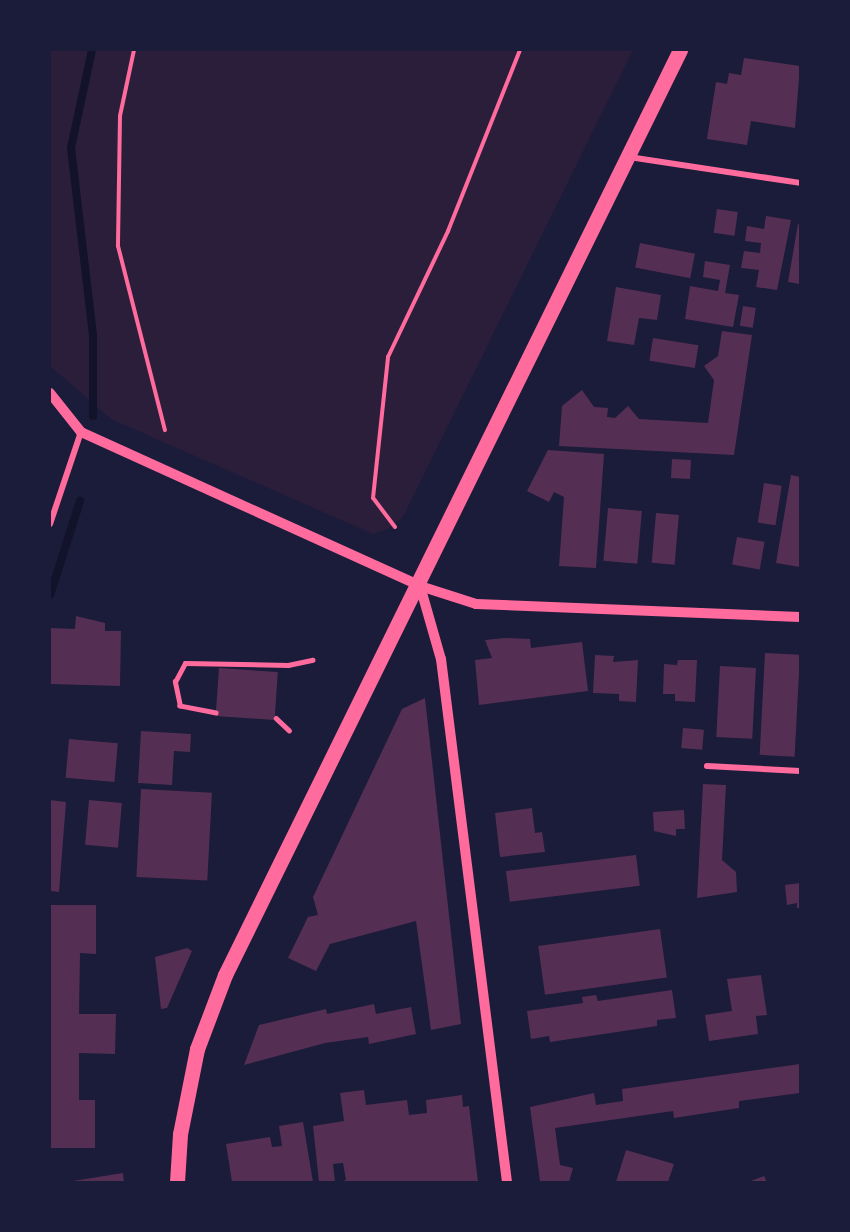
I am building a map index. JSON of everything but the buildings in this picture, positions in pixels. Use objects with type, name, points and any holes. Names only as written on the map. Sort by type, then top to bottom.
[{"type":"main road","points":[[177,1182],[180,1134],[205,1022],[681,50]]},
{"type":"street","points":[[628,156],[801,183]]},
{"type":"street","points":[[50,393],[81,432],[420,586],[476,604],[801,617]]},
{"type":"street","points":[[50,524],[81,432]]},
{"type":"street","points":[[420,586],[441,659],[507,1182]]},
{"type":"street","points":[[707,766],[801,771]]},
{"type":"lane","points":[[216,713],[180,706],[175,681],[185,663],[288,665],[312,660]]},
{"type":"lane","points":[[276,718],[289,730]]},
{"type":"path","points":[[134,50],[120,116],[118,246],[165,430]]},
{"type":"path","points":[[394,527],[373,498],[388,357],[448,231],[520,50]]},
{"type":"shaded area","points":[[50,50],[633,50],[403,517],[388,529],[373,534],[111,419],[50,366]]},
{"type":"waterway","points":[[92,50],[71,148],[93,334],[93,416]]},
{"type":"waterway","points":[[50,595],[80,501]]}]
